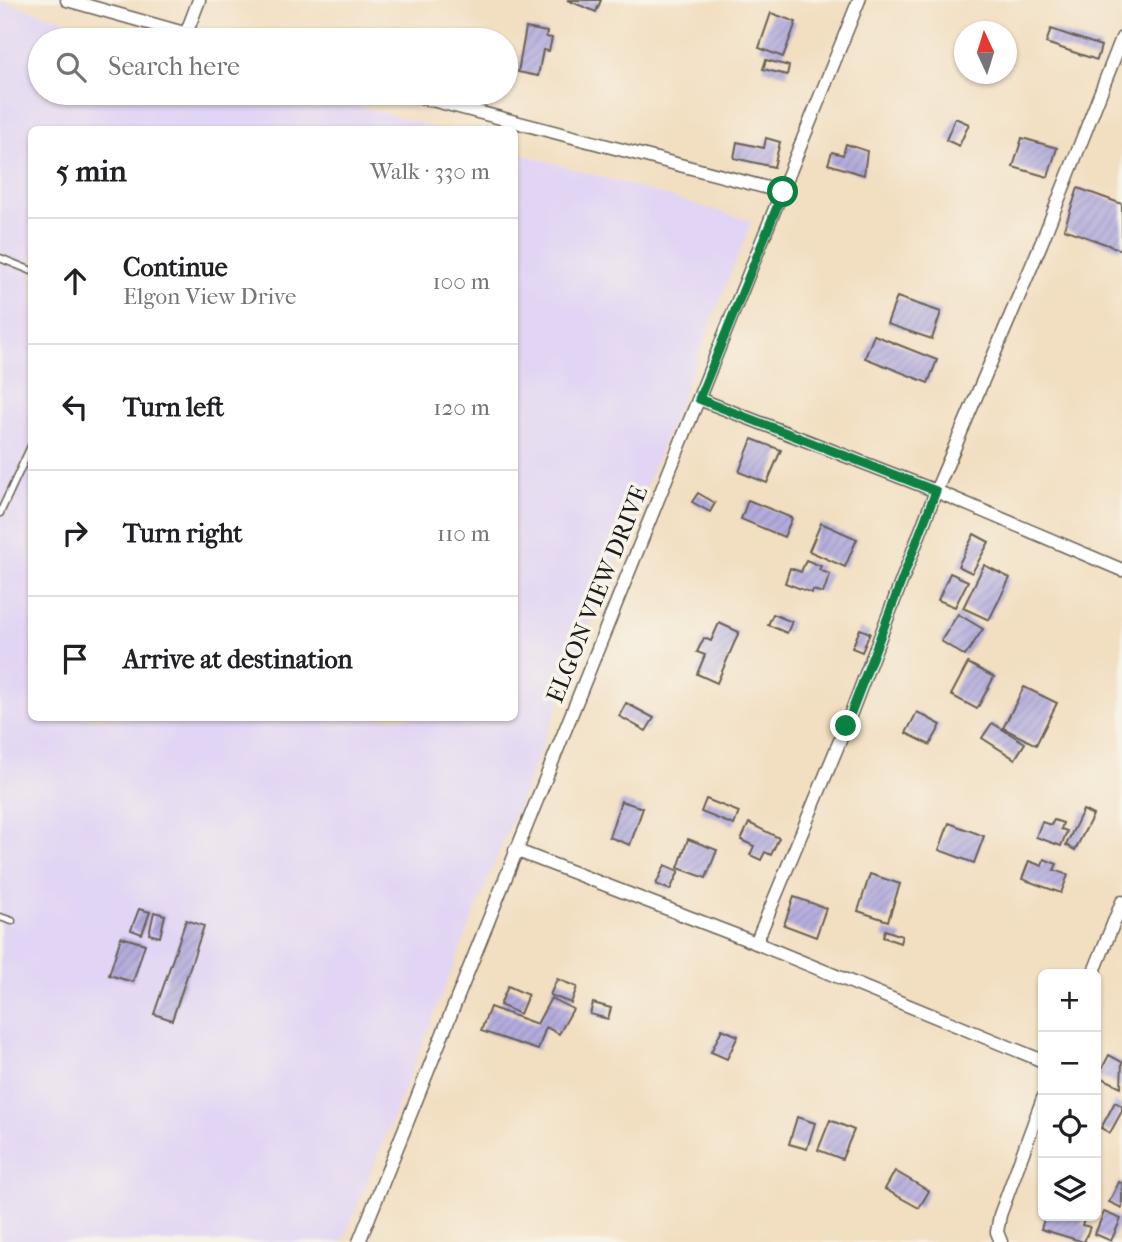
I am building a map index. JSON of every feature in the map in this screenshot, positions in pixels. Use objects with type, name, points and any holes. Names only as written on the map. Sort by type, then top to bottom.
[{"type":"street","points":[[67,0],[165,28]]},
{"type":"street","points":[[188,28],[198,0]]},
{"type":"street","name":"ELGON VIEW DRIVE","points":[[359,1242],[859,0]]},
{"type":"street","points":[[756,943],[846,726],[936,491],[1041,244],[1122,38]]},
{"type":"street","points":[[451,105],[783,192]]},
{"type":"street","points":[[699,399],[936,491],[1122,570]]},
{"type":"street","points":[[515,850],[756,943],[1038,1059]]},
{"type":"street","points":[[1095,969],[1122,902]]},
{"type":"street","points":[[1001,1242],[997,1232],[1000,1216],[1038,1112]]},
{"type":"lane","points":[[0,258],[28,269]]},
{"type":"lane","points":[[0,513],[28,453]]},
{"type":"lane","points":[[0,917],[12,921]]},
{"type":"shaded area","points":[[0,1],[93,28],[28,28],[28,105],[355,105],[428,126],[28,126],[28,721],[518,721],[518,153],[752,221],[343,1242],[0,1242]]},
{"type":"building","points":[[567,0],[601,0],[596,12]]},
{"type":"building","points":[[771,13],[796,22],[783,57],[759,48]]},
{"type":"building","points":[[526,28],[547,32],[546,37],[552,38],[549,51],[543,50],[538,76],[518,72]]},
{"type":"building","points":[[1051,29],[1101,46],[1097,60],[1046,43]]},
{"type":"building","points":[[766,60],[789,66],[787,75],[763,69]]},
{"type":"building","points":[[955,118],[969,124],[959,146],[946,140]]},
{"type":"building","points":[[766,138],[780,142],[774,167],[734,158],[737,142],[764,148]]},
{"type":"building","points":[[1022,138],[1057,148],[1048,177],[1013,167]]},
{"type":"building","points":[[846,144],[867,151],[864,175],[828,164],[832,152],[843,155]]},
{"type":"building","points":[[1078,188],[1122,204],[1122,250],[1064,229]]},
{"type":"building","points":[[897,297],[941,312],[932,339],[887,324]]},
{"type":"building","points":[[874,335],[937,360],[928,383],[865,358]]},
{"type":"building","points":[[752,439],[781,450],[767,483],[739,472]]},
{"type":"building","points":[[698,493],[715,503],[710,512],[692,502]]},
{"type":"building","points":[[748,500],[792,518],[784,537],[741,519]]},
{"type":"building","points":[[821,523],[857,539],[845,567],[809,551]]},
{"type":"building","points":[[974,534],[989,542],[972,573],[958,566]]},
{"type":"building","points":[[806,560],[821,566],[819,570],[830,574],[823,593],[813,590],[812,593],[785,583],[790,568],[801,572]]},
{"type":"building","points":[[984,565],[1010,578],[989,620],[963,608]]},
{"type":"building","points":[[950,573],[968,581],[955,607],[938,600]]},
{"type":"building","points":[[773,614],[792,622],[787,633],[768,625]]},
{"type":"building","points":[[958,614],[983,629],[965,656],[941,641]]},
{"type":"building","points":[[719,623],[739,632],[717,683],[697,674],[705,655],[697,652],[704,638],[711,641]]},
{"type":"building","points":[[860,629],[870,633],[862,652],[852,648]]},
{"type":"building","points":[[968,663],[994,677],[977,709],[951,695]]},
{"type":"building","points":[[1024,687],[1057,703],[1036,745],[1003,728]]},
{"type":"building","points":[[626,703],[654,718],[646,731],[619,716]]},
{"type":"building","points":[[917,712],[941,725],[930,745],[906,733]]},
{"type":"building","points":[[992,723],[1025,743],[1015,759],[982,738]]},
{"type":"building","points":[[706,799],[739,812],[734,825],[701,812]]},
{"type":"building","points":[[621,801],[643,808],[630,845],[609,837]]},
{"type":"building","points":[[1083,810],[1093,815],[1075,850],[1066,845]]},
{"type":"building","points":[[1054,820],[1063,823],[1061,829],[1067,831],[1061,846],[1036,837],[1042,822],[1051,825]]},
{"type":"building","points":[[749,823],[779,838],[771,855],[765,852],[761,860],[750,855],[754,846],[741,840]]},
{"type":"building","points":[[949,823],[984,836],[974,863],[939,850]]},
{"type":"building","points":[[688,839],[717,850],[706,878],[678,868]]},
{"type":"building","points":[[1044,859],[1057,864],[1054,870],[1068,875],[1061,893],[1022,879],[1029,861],[1042,866]]},
{"type":"building","points":[[665,865],[679,871],[670,890],[656,884]]},
{"type":"building","points":[[870,874],[900,884],[888,921],[858,911]]},
{"type":"building","points":[[794,897],[826,908],[816,937],[784,925]]},
{"type":"building","points":[[139,909],[150,912],[142,934],[131,930]]},
{"type":"building","points":[[154,912],[165,915],[160,937],[149,934]]},
{"type":"building","points":[[186,920],[204,926],[172,1020],[154,1014]]},
{"type":"building","points":[[885,930],[902,936],[900,943],[883,937]]},
{"type":"building","points":[[121,937],[145,944],[133,982],[109,975]]},
{"type":"building","points":[[557,979],[577,987],[571,1003],[550,995]]},
{"type":"building","points":[[508,986],[528,995],[520,1014],[500,1005]]},
{"type":"building","points":[[551,998],[573,1009],[559,1034],[546,1027],[538,1050],[481,1031],[490,1007],[537,1024]]},
{"type":"building","points":[[593,1003],[611,1008],[608,1019],[590,1014]]},
{"type":"building","points":[[722,1029],[738,1036],[727,1059],[711,1052]]},
{"type":"building","points":[[1109,1055],[1122,1062],[1121,1087],[1101,1077],[1101,1070]]},
{"type":"building","points":[[1115,1102],[1122,1106],[1110,1133],[1101,1128]]},
{"type":"building","points":[[797,1117],[815,1123],[807,1149],[789,1144]]},
{"type":"building","points":[[830,1120],[854,1130],[842,1159],[818,1150]]},
{"type":"building","points":[[895,1171],[929,1191],[919,1208],[885,1189]]},
{"type":"building","points":[[1119,1182],[1122,1183],[1122,1208],[1109,1202]]},
{"type":"building","points":[[1104,1212],[1121,1219],[1111,1241],[1095,1234]]},
{"type":"building","points":[[1043,1221],[1083,1221],[1082,1225],[1090,1227],[1084,1242],[1041,1229]]},
{"type":"route","points":[[783,192],[699,399],[936,491],[846,726]]}]
